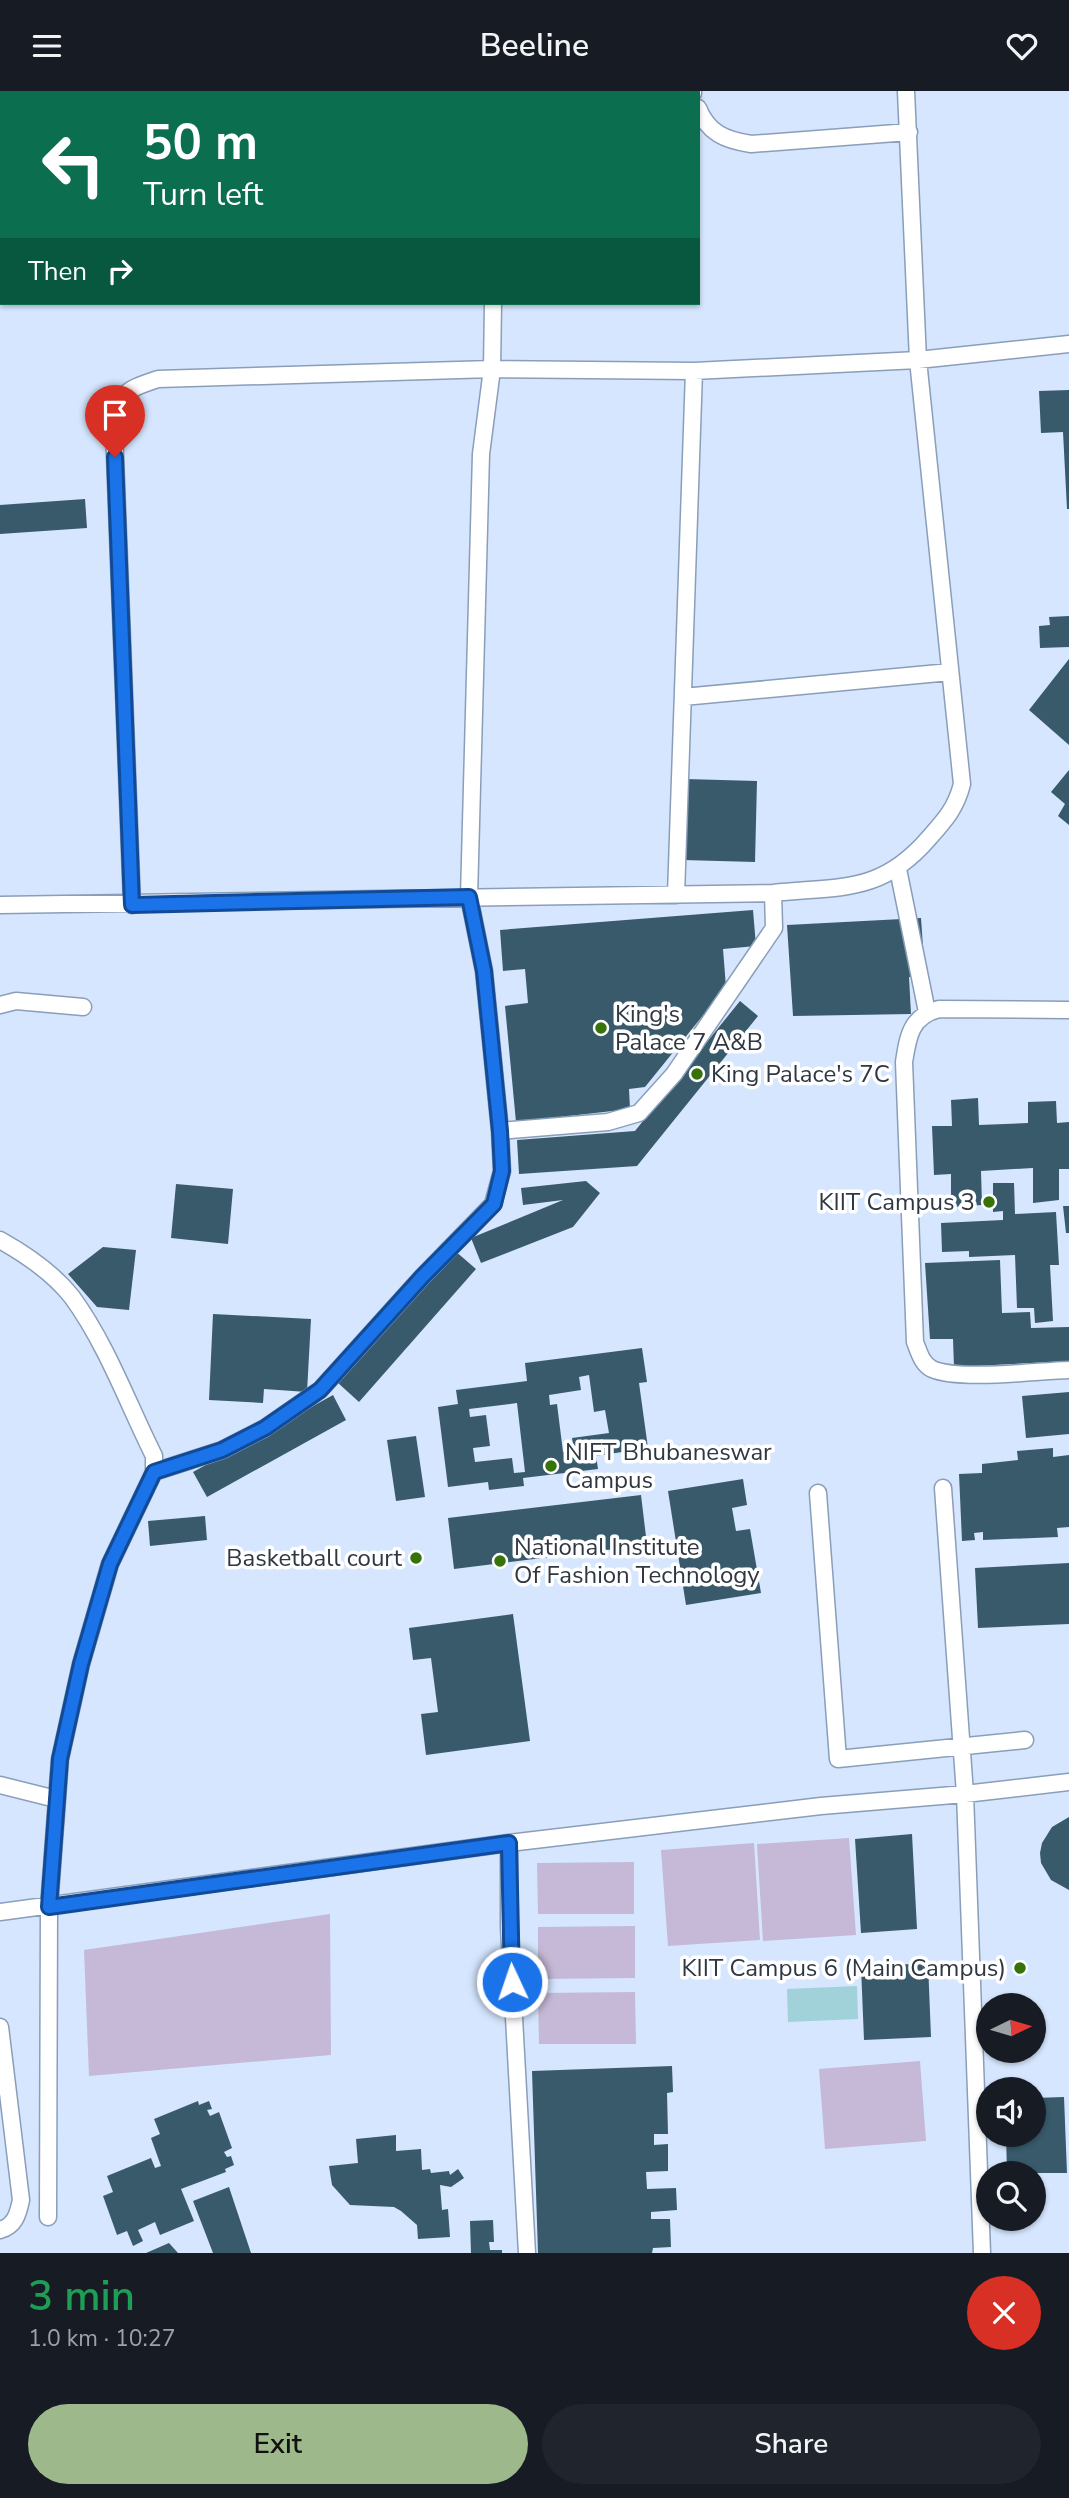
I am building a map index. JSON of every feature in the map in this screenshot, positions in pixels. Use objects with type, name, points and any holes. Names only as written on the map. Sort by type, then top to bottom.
[{"type":"street","points":[[0,905],[774,893],[860,885],[898,869],[912,858],[956,807],[962,785],[918,360],[906,91]]},
{"type":"street","points":[[700,113],[705,125],[728,141],[751,144],[909,132]]},
{"type":"street","points":[[154,1472],[222,1450],[265,1428],[320,1390],[423,1276],[494,1204],[502,1171],[500,1131],[484,971],[469,897],[481,454],[492,369],[492,305]]},
{"type":"street","points":[[132,905],[114,429],[119,400],[134,388],[158,379],[492,369],[694,370],[918,360],[1069,344]]},
{"type":"street","points":[[676,895],[694,370]]},
{"type":"street","points":[[683,697],[950,672]]},
{"type":"street","points":[[898,869],[927,1012]]},
{"type":"street","points":[[500,1131],[608,1122],[639,1113],[674,1074],[774,928],[774,893]]},
{"type":"street","points":[[0,1005],[16,1000],[83,1007]]},
{"type":"street","points":[[1069,1010],[939,1009],[927,1012],[915,1022],[908,1036],[904,1062],[915,1342],[923,1360],[931,1368],[954,1374],[1069,1370]]},
{"type":"street","points":[[0,1240],[23,1254],[71,1296],[102,1348],[153,1457],[154,1472],[110,1564],[81,1664],[60,1759],[49,1907],[48,2217]]},
{"type":"street","points":[[943,1488],[965,1794],[982,2253]]},
{"type":"street","points":[[818,1493],[838,1759],[1025,1740]]},
{"type":"street","points":[[0,1912],[509,1843],[821,1806],[1069,1782]]},
{"type":"street","points":[[0,1785],[55,1799]]},
{"type":"street","points":[[509,1843],[509,1927],[527,2253]]},
{"type":"street","points":[[0,2027],[21,2200],[17,2218],[8,2228],[0,2230]]},
{"type":"shaded area","points":[[849,1838],[856,1935],[763,1941],[757,1844]]},
{"type":"shaded area","points":[[754,1843],[760,1940],[668,1946],[661,1850]]},
{"type":"shaded area","points":[[634,1862],[634,1914],[538,1914],[537,1863]]},
{"type":"shaded area","points":[[330,1914],[331,2055],[89,2076],[84,1950]]},
{"type":"shaded area","points":[[635,1926],[635,1978],[538,1979],[538,1927]]},
{"type":"shaded area","points":[[857,1986],[858,2019],[788,2022],[787,1989]]},
{"type":"shaded area","points":[[635,1992],[636,2044],[539,2044],[538,1993]]},
{"type":"shaded area","points":[[920,2061],[926,2141],[825,2149],[819,2069]]},
{"type":"building","points":[[1069,390],[1067,509],[1063,432],[1041,433],[1039,391]]},
{"type":"building","points":[[85,499],[87,528],[0,534],[0,505]]},
{"type":"building","points":[[1069,616],[1069,647],[1040,648],[1039,626],[1050,625],[1049,617]]},
{"type":"building","points":[[1069,659],[1069,745],[1029,710]]},
{"type":"building","points":[[1069,770],[1069,825],[1058,816],[1065,804],[1051,792]]},
{"type":"building","points":[[685,779],[757,781],[755,862],[683,860]]},
{"type":"building","name":"King's Palace 7 A&B","points":[[753,910],[756,946],[723,949],[726,987],[645,1087],[629,1089],[630,1109],[516,1122],[505,1006],[528,1003],[525,969],[503,971],[500,930]]},
{"type":"building","points":[[921,918],[925,976],[909,977],[911,1014],[793,1016],[787,925]]},
{"type":"building","name":"King Palace's 7C","points":[[740,1001],[758,1016],[637,1166],[519,1174],[517,1140],[635,1131]]},
{"type":"building","points":[[978,1098],[979,1125],[1028,1123],[1028,1102],[1056,1101],[1057,1123],[1069,1122],[1069,1169],[1059,1169],[1059,1200],[1033,1203],[1033,1168],[981,1171],[982,1205],[951,1207],[951,1174],[934,1175],[932,1126],[952,1126],[951,1100]]},
{"type":"building","points":[[586,1181],[600,1193],[573,1227],[481,1263],[471,1238],[563,1200],[523,1205],[521,1188]]},
{"type":"building","points":[[993,1183],[1014,1183],[1015,1214],[1056,1212],[1059,1265],[1050,1265],[1053,1321],[1035,1323],[1034,1308],[1017,1308],[1015,1255],[969,1257],[969,1251],[942,1252],[941,1223],[1003,1220],[1003,1211],[993,1212]]},
{"type":"building","points":[[176,1184],[233,1189],[228,1244],[171,1238]]},
{"type":"building","points":[[1063,1206],[1069,1206],[1069,1233],[1066,1233]]},
{"type":"building","points":[[103,1247],[136,1250],[129,1310],[97,1307],[68,1274]]},
{"type":"building","points":[[454,1250],[476,1269],[359,1402],[337,1382]]},
{"type":"building","points":[[1000,1260],[1002,1313],[1030,1312],[1031,1328],[1069,1327],[1069,1361],[954,1367],[953,1339],[930,1339],[925,1263]]},
{"type":"building","points":[[213,1314],[311,1319],[307,1392],[264,1389],[263,1403],[209,1400]]},
{"type":"building","points":[[642,1348],[647,1382],[639,1383],[648,1448],[596,1456],[598,1469],[523,1478],[524,1486],[489,1490],[488,1482],[448,1487],[438,1407],[458,1404],[456,1390],[527,1381],[525,1363]],"holes":[[[589,1375],[594,1412],[605,1410],[609,1433],[572,1438],[574,1450],[563,1452],[557,1404],[550,1405],[549,1395],[581,1390],[579,1377]],[[517,1403],[525,1472],[514,1473],[512,1458],[475,1462],[473,1448],[490,1446],[486,1415],[470,1417],[469,1409]]]},
{"type":"building","points":[[1069,1392],[1069,1434],[1026,1438],[1022,1396]]},
{"type":"building","points":[[333,1395],[346,1420],[207,1497],[193,1472]]},
{"type":"building","points":[[416,1436],[425,1497],[396,1501],[387,1440]]},
{"type":"building","points":[[1053,1448],[1053,1457],[1069,1455],[1069,1527],[1057,1528],[1058,1537],[983,1540],[983,1532],[974,1533],[975,1540],[962,1541],[959,1474],[982,1473],[982,1464],[1018,1460],[1017,1451]]},
{"type":"building","points":[[743,1479],[747,1505],[732,1508],[736,1531],[750,1529],[761,1593],[686,1605],[668,1491]]},
{"type":"building","points":[[641,1495],[647,1545],[454,1569],[448,1518]]},
{"type":"building","points":[[205,1516],[207,1540],[150,1546],[148,1521]]},
{"type":"building","points":[[1069,1563],[1069,1624],[978,1628],[975,1568]]},
{"type":"building","points":[[513,1614],[530,1741],[426,1755],[421,1714],[438,1712],[431,1658],[413,1660],[409,1628]]},
{"type":"building","points":[[1069,1817],[1069,1890],[1051,1880],[1041,1863],[1040,1853],[1042,1843],[1052,1827]]},
{"type":"building","points":[[912,1834],[917,1929],[861,1933],[855,1839]]},
{"type":"building","points":[[928,1963],[931,2037],[864,2040],[861,1967]]},
{"type":"building","points":[[672,2066],[673,2092],[667,2093],[668,2134],[654,2134],[654,2145],[668,2144],[668,2171],[646,2172],[647,2189],[676,2188],[677,2210],[651,2212],[651,2219],[670,2219],[671,2247],[653,2248],[652,2253],[538,2253],[532,2071]]},
{"type":"building","points":[[1064,2097],[1067,2173],[1046,2173],[1046,2161],[1007,2161],[1006,2147],[1046,2147],[1046,2098]]},
{"type":"building","points":[[198,2101],[199,2105],[209,2101],[212,2109],[207,2110],[210,2116],[219,2112],[232,2148],[224,2152],[227,2157],[231,2156],[234,2165],[225,2169],[226,2172],[181,2189],[194,2221],[160,2235],[155,2222],[138,2230],[143,2241],[133,2246],[127,2231],[117,2235],[103,2196],[113,2192],[107,2176],[151,2158],[155,2168],[161,2166],[151,2138],[160,2134],[154,2119]]},
{"type":"building","points":[[396,2135],[396,2151],[421,2149],[422,2170],[430,2169],[431,2173],[449,2171],[450,2175],[458,2169],[464,2178],[451,2187],[440,2185],[442,2210],[448,2209],[450,2237],[418,2239],[417,2225],[401,2211],[394,2207],[350,2205],[332,2185],[329,2166],[358,2163],[356,2139]]},
{"type":"building","points":[[229,2187],[251,2253],[213,2253],[193,2201]]},
{"type":"building","points":[[493,2220],[494,2242],[489,2242],[490,2250],[502,2250],[502,2253],[471,2253],[470,2221]]},
{"type":"building","points":[[169,2243],[178,2253],[146,2253]]},
{"type":"place","name":"King's Palace 7 A&B","points":[[601,1028]]},
{"type":"place","name":"King Palace's 7C","points":[[697,1074]]},
{"type":"place","name":"KIIT Campus 3","points":[[989,1202]]},
{"type":"place","name":"NIFT Bhubaneswar Campus","points":[[551,1466]]},
{"type":"place","name":"Basketball court","points":[[416,1558]]},
{"type":"place","name":"National Institute Of Fashion Technology","points":[[500,1561]]},
{"type":"place","name":"KIIT Campus 6 (Main Campus)","points":[[1020,1968]]},
{"type":"route","points":[[115,457],[132,905],[469,897],[484,971],[502,1171],[494,1204],[423,1276],[320,1390],[265,1428],[222,1450],[154,1472],[110,1564],[81,1664],[60,1759],[49,1907],[509,1843],[512,1982]]}]
